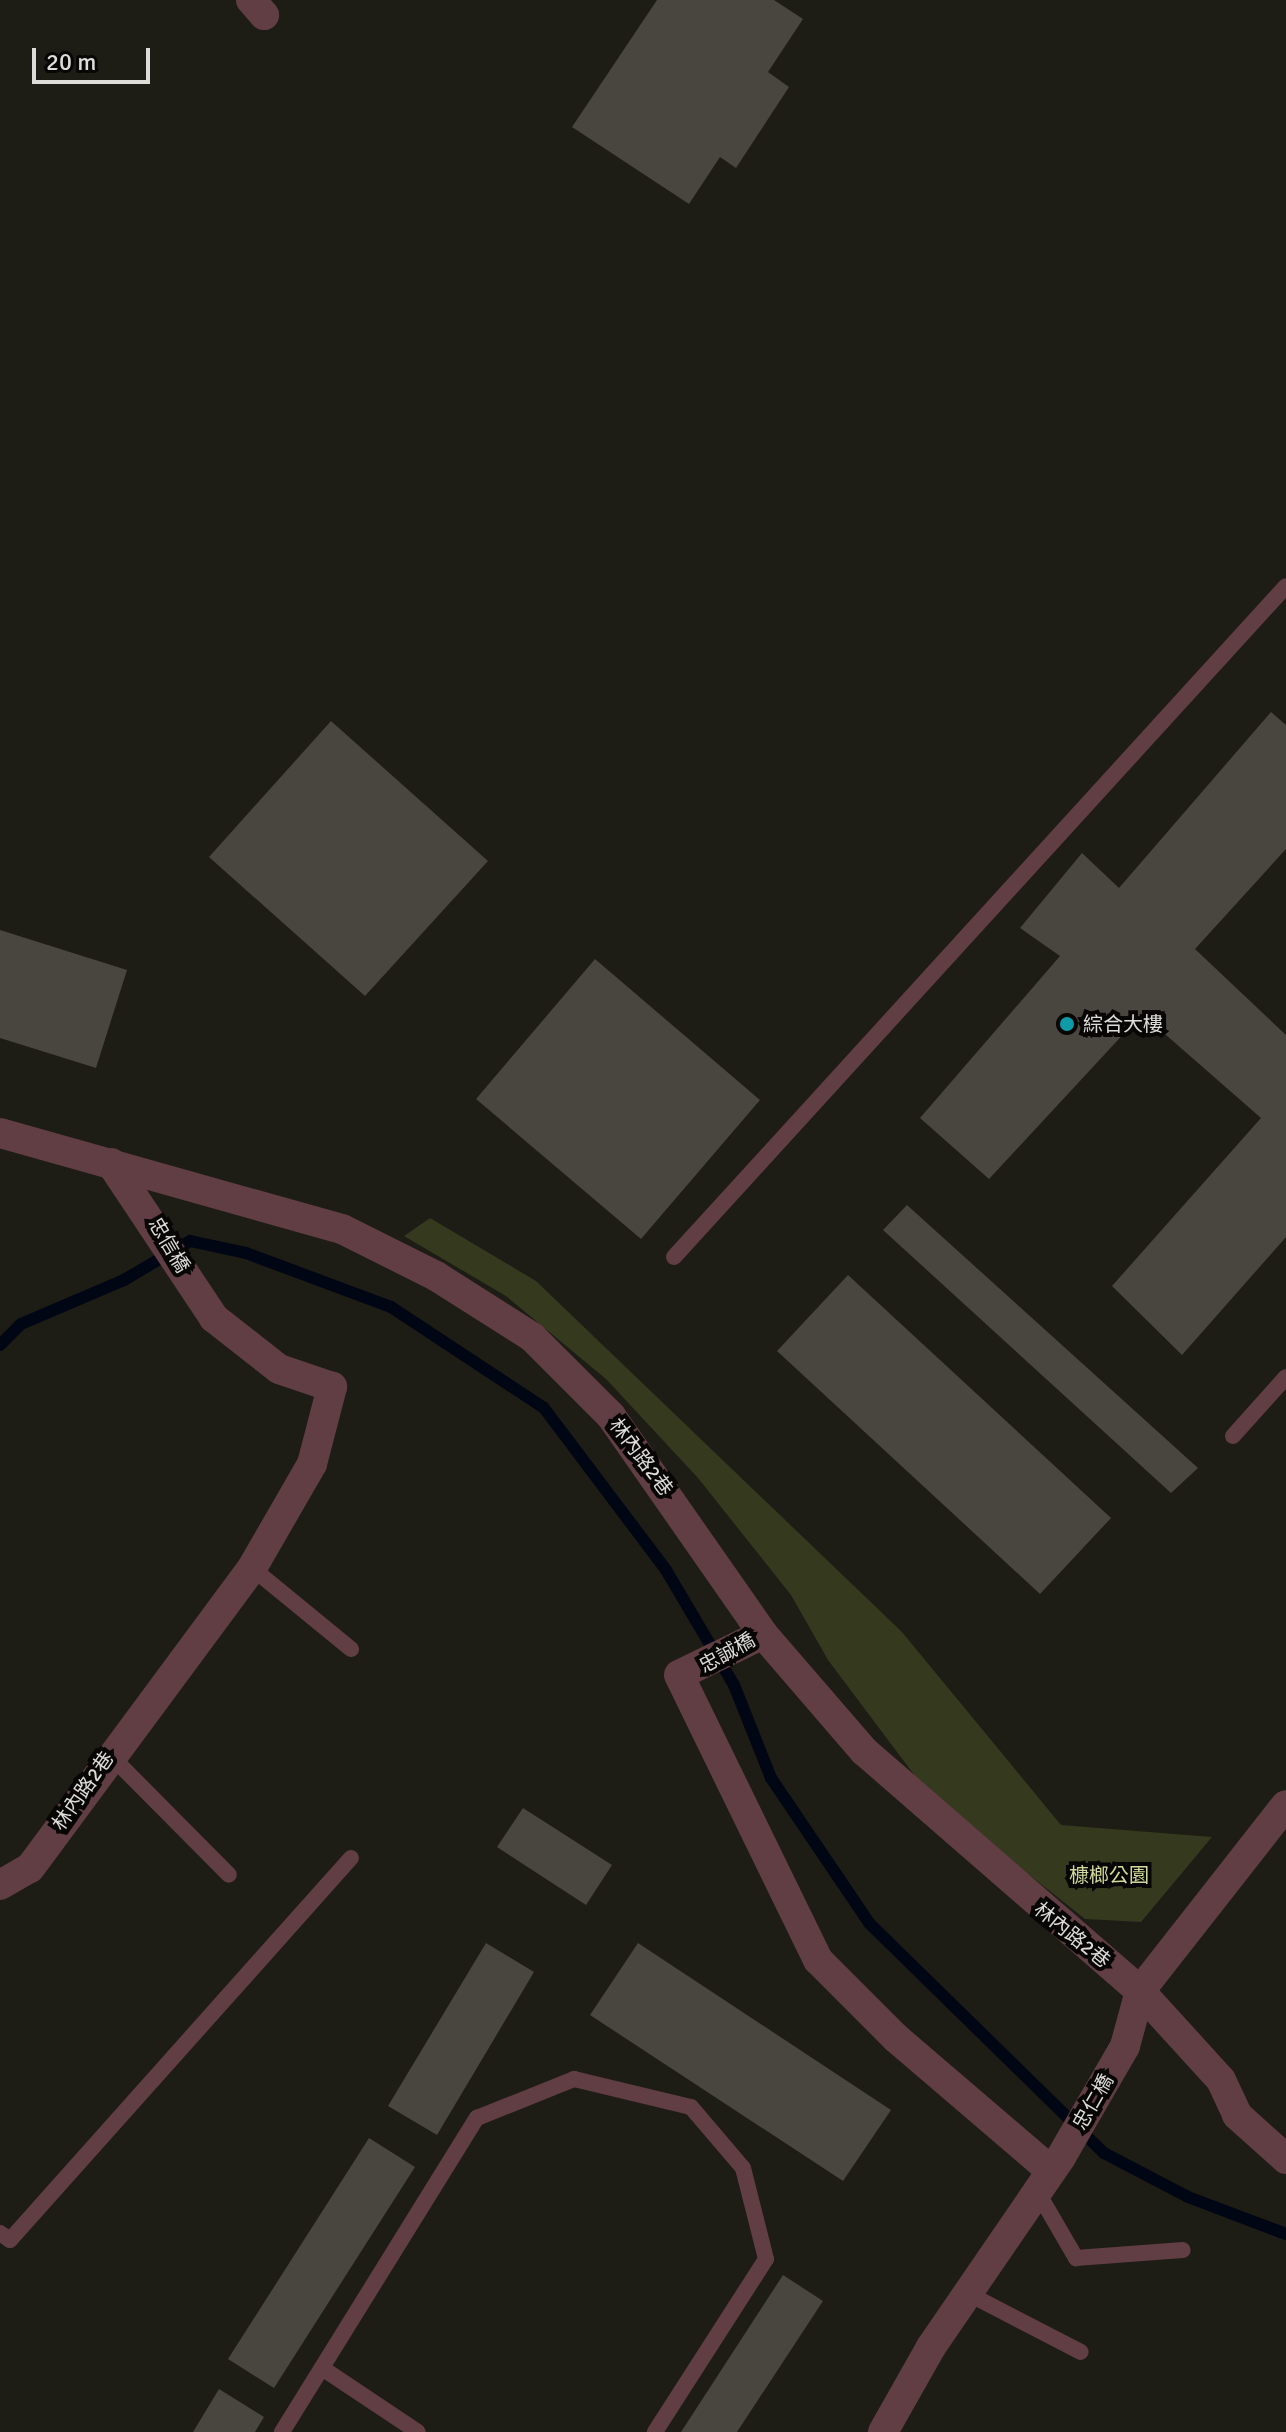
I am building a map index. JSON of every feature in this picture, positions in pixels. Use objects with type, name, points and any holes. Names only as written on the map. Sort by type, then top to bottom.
[{"type":"street","name":"林內路2巷","points":[[0,1133],[342,1229],[436,1276],[532,1337],[611,1416],[763,1634],[864,1751],[1140,1991],[1221,2080],[1237,2115],[1286,2159]]},
{"type":"street","name":"忠信橋","points":[[111,1163],[145,1205],[194,1286]]},
{"type":"street","name":"林內路2巷","points":[[0,1885],[30,1868],[109,1754],[206,1637],[252,1568],[312,1464],[332,1387],[279,1369],[214,1318],[194,1286]]},
{"type":"street","name":"忠誠橋","points":[[763,1634],[692,1673],[679,1675],[818,1960],[896,2038],[1050,2173]]},
{"type":"street","points":[[1140,1991],[1286,1805]]},
{"type":"street","name":"忠仁橋","points":[[883,2432],[967,2293],[1050,2173],[1125,2046],[1140,1991]]},
{"type":"lane","points":[[674,1257],[1286,586]]},
{"type":"lane","points":[[1233,1436],[1286,1377]]},
{"type":"lane","points":[[252,1568],[351,1649]]},
{"type":"lane","points":[[109,1754],[229,1875]]},
{"type":"lane","points":[[0,2233],[10,2240],[351,1858]]},
{"type":"lane","points":[[282,2432],[477,2118],[574,2079],[691,2107],[743,2168],[766,2259],[655,2432]]},
{"type":"lane","points":[[1050,2173],[1076,2258],[1183,2250]]},
{"type":"lane","points":[[967,2293],[1081,2352]]},
{"type":"lane","points":[[322,2368],[418,2432]]},
{"type":"green space","name":"槺榔公園","points":[[430,1218],[536,1281],[902,1632],[1061,1825],[1212,1837],[1141,1922],[1085,1919],[930,1796],[828,1660],[791,1595],[698,1478],[606,1379],[506,1296],[404,1236]]},
{"type":"building","points":[[657,0],[774,0],[803,19],[768,72],[789,87],[736,168],[720,157],[689,204],[572,127]]},
{"type":"building","name":"綜合大樓","points":[[1271,712],[1286,725],[1286,849],[1195,949],[1286,1035],[1286,1237],[1182,1355],[1112,1286],[1261,1118],[1142,1014],[989,1179],[920,1118],[1060,956],[1020,928],[1082,853],[1119,888]]},
{"type":"building","points":[[331,721],[488,861],[365,996],[209,857]]},
{"type":"building","points":[[0,930],[127,970],[96,1068],[0,1038]]},
{"type":"building","points":[[595,959],[760,1100],[641,1239],[476,1099]]},
{"type":"building","points":[[907,1205],[1198,1468],[1171,1493],[883,1230]]},
{"type":"building","points":[[848,1275],[1111,1518],[1040,1594],[777,1351]]},
{"type":"building","points":[[523,1808],[612,1865],[586,1905],[497,1847]]},
{"type":"building","points":[[486,1943],[534,1972],[437,2135],[388,2106]]},
{"type":"building","points":[[638,1943],[891,2110],[843,2181],[590,2015]]},
{"type":"building","points":[[369,2138],[415,2167],[274,2388],[228,2359]]},
{"type":"building","points":[[783,2275],[823,2301],[737,2432],[681,2432]]},
{"type":"building","points":[[219,2389],[264,2417],[255,2432],[193,2432]]},
{"type":"waterway","points":[[0,1345],[21,1324],[124,1280],[190,1241],[246,1253],[391,1307],[544,1408],[666,1570],[734,1685],[771,1778],[869,1923],[1104,2153],[1188,2197],[1286,2234]]},
{"type":"place","name":"綜合大樓","points":[[1067,1024]]}]
